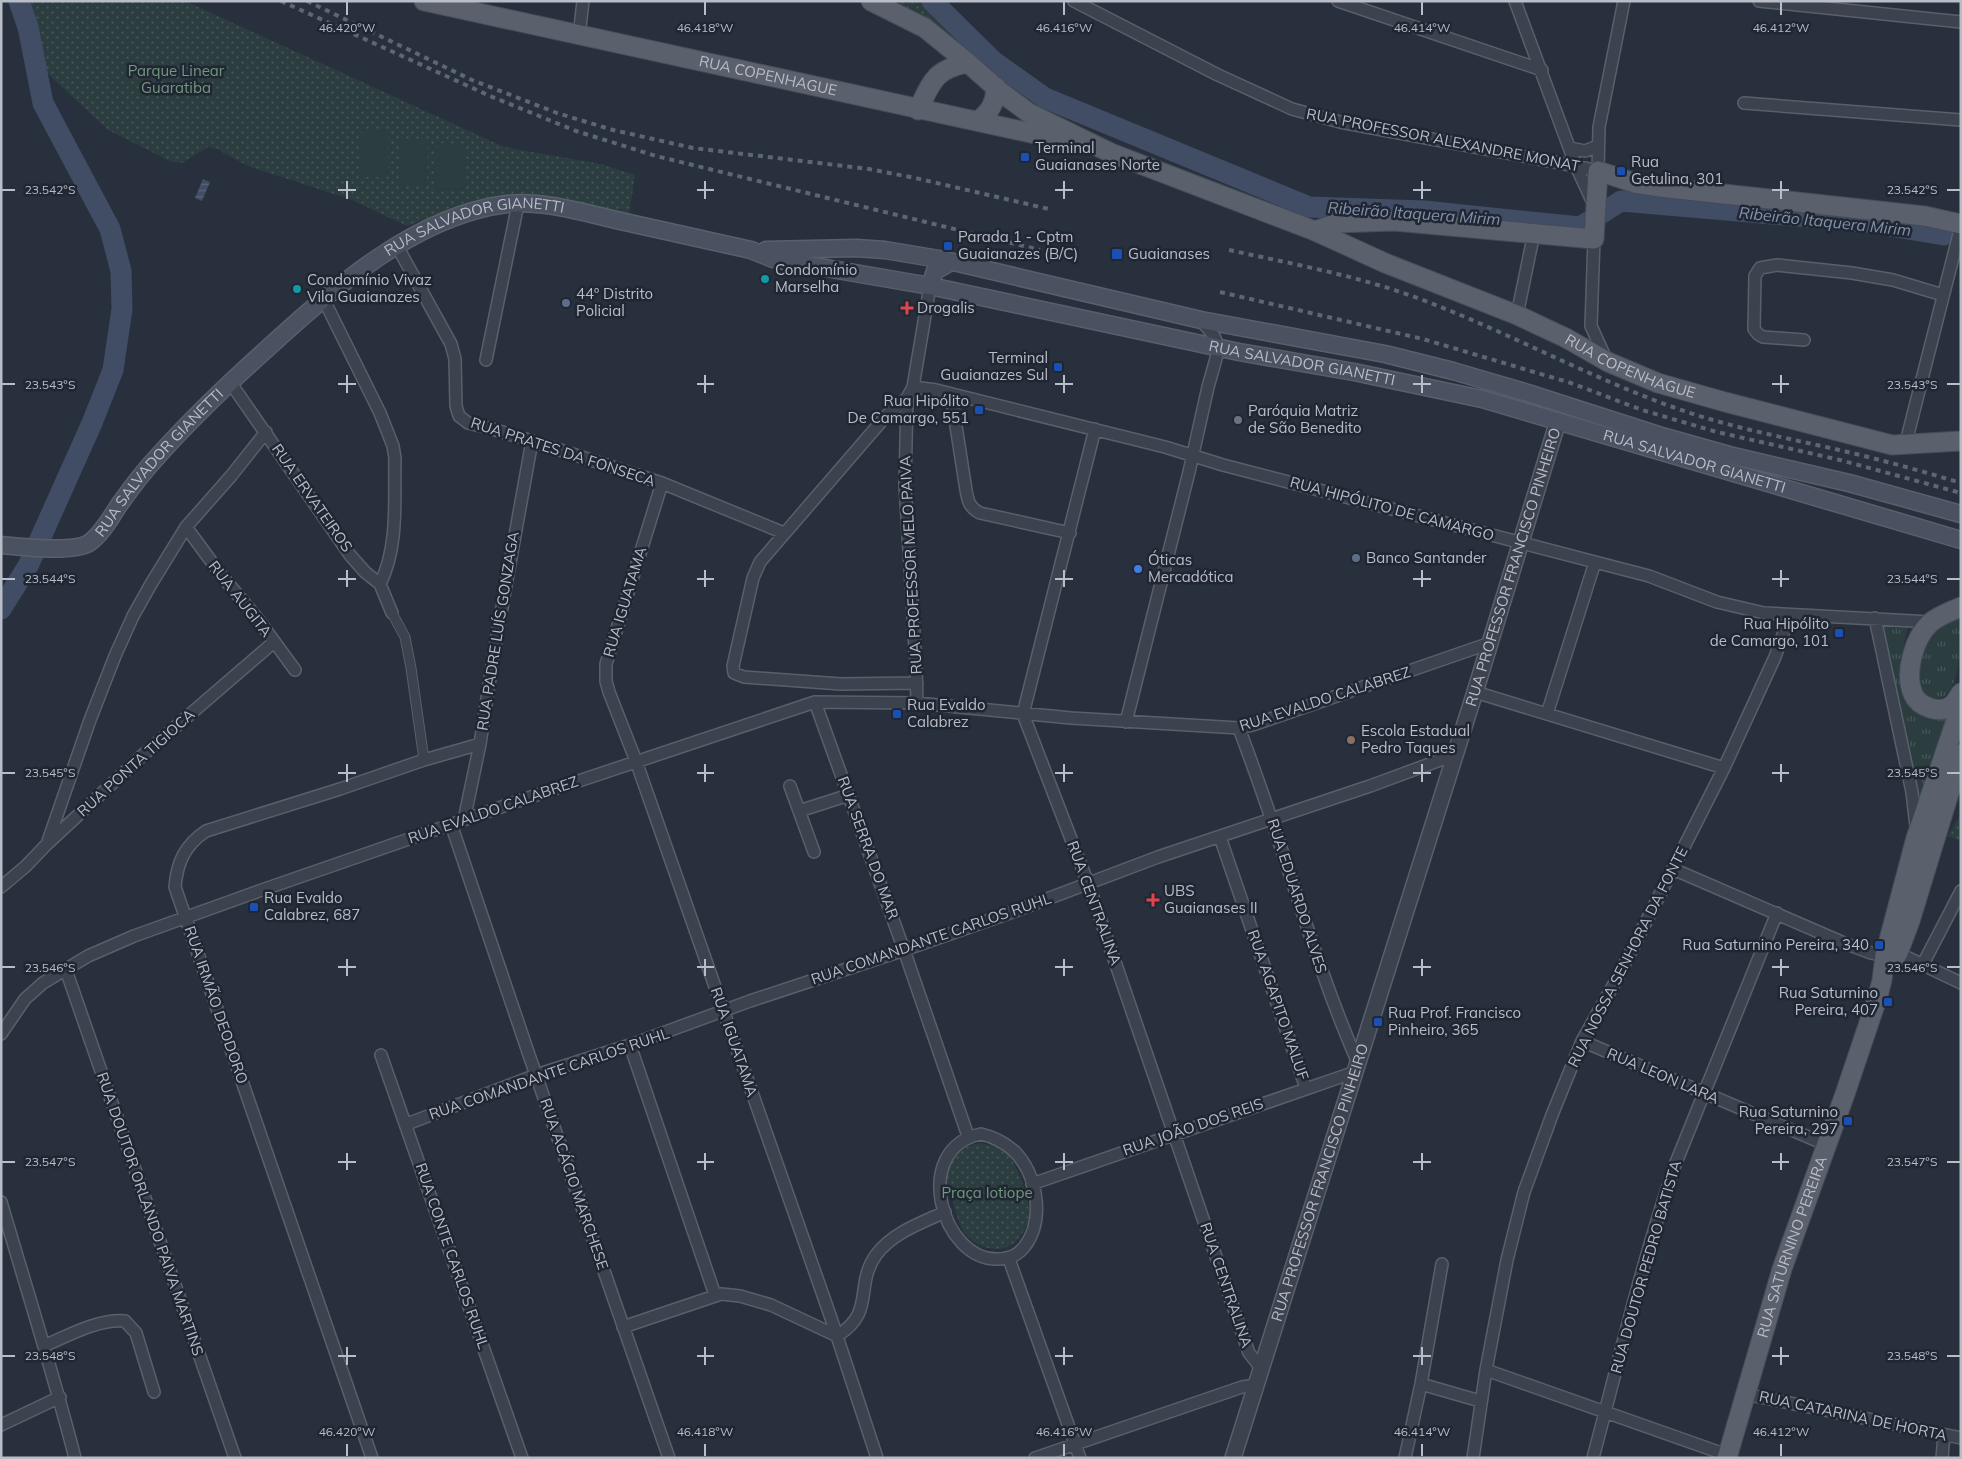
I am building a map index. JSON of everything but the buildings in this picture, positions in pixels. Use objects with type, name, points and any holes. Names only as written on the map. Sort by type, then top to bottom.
[{"type":"main road","points":[[871,1],[925,28],[1029,113],[1112,153]]},
{"type":"main road","name":"RUA COPENHAGUE","points":[[427,2],[918,110],[945,113],[1075,142],[1099,152],[1112,153],[1315,231],[1386,263],[1517,315],[1566,338],[1608,362],[1658,383],[1871,441],[1905,446],[1961,441]]},
{"type":"main road","points":[[918,110],[930,86],[939,74],[948,68],[968,63]]},
{"type":"main road","points":[[930,86],[945,113]]},
{"type":"main road","points":[[978,121],[992,108],[996,87]]},
{"type":"main road","points":[[1315,231],[1338,223],[1394,221],[1534,233],[1595,223],[1598,172],[1635,183],[1660,187],[1925,216],[1961,225]]},
{"type":"main road","name":"RUA SALVADOR GIANETTI","points":[[7,545],[77,548],[88,544],[98,536],[157,457],[230,382],[323,298],[397,246],[417,235],[472,212],[495,206],[518,204],[548,206],[597,215],[751,250],[773,259],[930,286],[1219,348],[1354,372],[1482,399],[1961,540]]},
{"type":"main road","name":"RUA SALVADOR GIANETTI","points":[[751,250],[856,248],[885,250],[950,262],[1200,320],[1367,351],[1453,371],[1665,437],[1849,483],[1961,514]]},
{"type":"main road","points":[[930,286],[936,271],[950,262]]},
{"type":"main road","points":[[1961,607],[1931,622],[1921,634],[1910,670],[1913,694],[1919,703],[1926,707],[1943,710],[1954,704],[1961,693]]},
{"type":"main road","name":"RUA SATURNINO PEREIRA","points":[[1892,954],[1916,838],[1961,706]]},
{"type":"main road","name":"RUA SATURNINO PEREIRA","points":[[1727,1456],[1782,1269],[1827,1145],[1882,980],[1935,844],[1961,754]]},
{"type":"main road","points":[[1935,844],[1961,802]]},
{"type":"street","points":[[579,36],[583,1]]},
{"type":"street","name":"RUA PROFESSOR ALEXANDRE MONAT","points":[[1074,1],[1218,75],[1292,109],[1340,122],[1576,166],[1598,172]]},
{"type":"street","points":[[1338,1],[1542,70]]},
{"type":"street","points":[[1515,1],[1542,70],[1595,223],[1591,326],[1608,362]]},
{"type":"street","points":[[1598,172],[1598,146],[1602,108],[1624,1]]},
{"type":"street","points":[[1759,1],[1804,3],[1961,22]]},
{"type":"street","points":[[1744,104],[1961,120]]},
{"type":"street","points":[[1570,148],[1586,151],[1598,146]]},
{"type":"street","points":[[486,360],[518,204]]},
{"type":"street","points":[[1905,446],[1961,225]]},
{"type":"street","points":[[1517,315],[1534,233]]},
{"type":"street","name":"RUA PRATES DA FONSECA","points":[[397,246],[451,344],[455,358],[455,391],[459,416],[468,423],[532,441],[662,484],[784,533]]},
{"type":"street","points":[[1804,340],[1764,336],[1758,334],[1754,329],[1755,276],[1760,268],[1777,265],[1852,273],[1893,280],[1943,294]]},
{"type":"street","points":[[917,683],[808,683],[744,677],[734,673],[734,663],[753,578],[765,555],[886,416],[907,398],[913,387],[930,286]]},
{"type":"street","points":[[323,298],[380,413],[393,446],[395,458],[392,545],[388,565],[380,584]]},
{"type":"street","points":[[1126,722],[1219,348],[1214,336],[1200,320]]},
{"type":"street","points":[[1566,338],[1578,338],[1587,332],[1591,326]]},
{"type":"street","name":"RUA ERVATEIROS","points":[[230,382],[350,555],[365,572],[380,584],[392,613]]},
{"type":"street","name":"RUA HIPÓLITO DE CAMARGO","points":[[913,387],[951,394],[1165,447],[1192,456],[1649,576],[1717,602],[1764,613],[1931,622]]},
{"type":"street","points":[[951,394],[966,490],[972,509],[980,513],[1070,533]]},
{"type":"street","name":"RUA PROFESSOR MELO PAIVA","points":[[907,398],[905,485],[917,703]]},
{"type":"street","name":"RUA PROFESSOR FRANCISCO PINHEIRO","points":[[1233,1458],[1475,692],[1558,422]]},
{"type":"street","points":[[1023,714],[1095,429]]},
{"type":"street","points":[[47,844],[90,720],[127,628],[186,527],[231,476],[266,432]]},
{"type":"street","name":"RUA PADRE LUÍS GONZAGA","points":[[464,820],[480,744],[494,652],[532,441]]},
{"type":"street","name":"RUA IGUATAMA","points":[[662,484],[606,664],[606,681],[636,761],[877,1458]]},
{"type":"street","name":"RUA AUGITA","points":[[186,527],[222,576],[258,618],[295,670]]},
{"type":"street","points":[[1547,714],[1595,562]]},
{"type":"street","points":[[392,613],[405,637],[424,760]]},
{"type":"street","name":"RUA NOSSA SENHORA DA FONTE","points":[[1473,1458],[1480,1401],[1507,1260],[1524,1192],[1552,1115],[1582,1041],[1619,975],[1724,768],[1775,658],[1790,615]]},
{"type":"street","name":"RUA SATURNINO PEREIRA","points":[[1875,618],[1912,792],[1916,838]]},
{"type":"street","name":"RUA PONTA TIGIOCA","points":[[1,887],[26,866],[144,754],[274,642]]},
{"type":"street","name":"RUA EVALDO CALABREZ","points":[[1,1034],[25,999],[43,984],[88,956],[134,936],[451,824],[815,702],[917,703],[1126,722],[1239,728],[1271,719],[1490,643]]},
{"type":"street","points":[[1475,692],[1724,768]]},
{"type":"street","name":"RUA SERRA DO MAR","points":[[815,702],[968,1136]]},
{"type":"street","name":"RUA CENTRALINA","points":[[1023,714],[1088,883],[1248,1353],[1261,1368]]},
{"type":"street","name":"RUA EDUARDO ALVES","points":[[1239,728],[1271,819],[1289,878],[1356,1067]]},
{"type":"street","name":"RUA IRMÃO DEODORO","points":[[372,1458],[175,887],[176,872],[186,848],[194,839],[206,831],[340,789],[424,760],[480,744]]},
{"type":"street","name":"RUA COMANDANTE CARLOS RUHL","points":[[407,1124],[536,1075],[630,1046],[722,1012],[1010,913],[1220,836],[1370,786],[1454,755]]},
{"type":"street","points":[[790,786],[814,852]]},
{"type":"street","points":[[799,811],[849,795]]},
{"type":"street","name":"RUA ACÁCIO MARCHESE","points":[[451,824],[669,1458]]},
{"type":"street","name":"RUA AGAPITO MALUF","points":[[1220,836],[1306,1088]]},
{"type":"street","points":[[1673,869],[1844,943],[1871,953],[1892,954],[1923,964],[1961,983]]},
{"type":"street","points":[[1923,964],[1961,891]]},
{"type":"street","name":"RUA DOUTOR PEDRO BATISTA","points":[[1593,1458],[1638,1283],[1662,1201],[1777,914]]},
{"type":"street","name":"RUA DOUTOR ORLANDO PAIVA MARTINS","points":[[66,970],[235,1458]]},
{"type":"street","name":"RUA LEON LARA","points":[[1582,1041],[1827,1145]]},
{"type":"street","points":[[630,1046],[715,1295]]},
{"type":"street","name":"RUA CONTE CARLOS RUHL","points":[[381,1055],[407,1124],[522,1458]]},
{"type":"street","name":"RUA JOÃO DOS REIS","points":[[1032,1184],[1306,1088],[1356,1067]]},
{"type":"street","points":[[981,1134],[998,1140],[1019,1157],[1032,1184],[1036,1198],[1037,1214],[1026,1244],[1018,1254],[1009,1258],[992,1259],[979,1256],[963,1246],[945,1212],[939,1189],[941,1170],[950,1152],[968,1136],[981,1134]]},
{"type":"street","points":[[1,1202],[60,1397],[75,1458]]},
{"type":"street","points":[[624,1327],[715,1295],[726,1294],[758,1300],[836,1336],[846,1330],[859,1316],[868,1270],[885,1244],[921,1222],[945,1212]]},
{"type":"street","points":[[1009,1258],[1080,1458]]},
{"type":"street","points":[[1405,1458],[1422,1384],[1442,1264]]},
{"type":"street","points":[[44,1346],[82,1330],[115,1320],[125,1321],[136,1333],[154,1392]]},
{"type":"street","points":[[1486,1370],[1606,1411],[1727,1456]]},
{"type":"street","points":[[1422,1384],[1480,1401]]},
{"type":"street","points":[[1035,1458],[1242,1387],[1256,1385]]},
{"type":"street","name":"RUA CATARINA DE HORTA","points":[[1745,1394],[1961,1438]]},
{"type":"street","points":[[1,1426],[60,1397]]},
{"type":"street","points":[[1942,1458],[1944,1435]]},
{"type":"green space","name":"Parque Linear Guaratiba","points":[[26,1],[185,1],[504,147],[601,164],[635,175],[629,216],[520,196],[475,200],[407,226],[352,200],[248,166],[217,149],[208,147],[182,163],[170,161],[108,130],[48,74]]},
{"type":"green space","points":[[886,1],[922,1],[980,60],[976,63]]},
{"type":"green space","points":[[362,130],[388,131],[388,177],[361,177]]},
{"type":"green space","points":[[400,140],[428,140],[427,185],[399,184]]},
{"type":"green space","points":[[437,143],[466,144],[465,190],[436,189]]},
{"type":"green space","points":[[1961,616],[1959,659],[1952,687],[1945,696],[1934,699],[1921,694],[1916,669],[1922,646],[1940,625]]},
{"type":"green space","points":[[1881,625],[1908,626],[1900,677],[1905,701],[1913,709],[1925,714],[1948,714],[1920,808]]},
{"type":"green space","points":[[1961,814],[1961,841],[1947,836]]},
{"type":"green space","name":"Praça Iotiope","points":[[979,1143],[998,1148],[1009,1156],[1018,1172],[1028,1202],[1029,1218],[1025,1229],[1013,1244],[998,1249],[982,1246],[968,1237],[963,1231],[946,1180],[948,1167],[956,1155],[967,1147]]},
{"type":"water","points":[[203,179],[210,182],[202,201],[195,198]]},
{"type":"waterway","points":[[1,609],[28,566],[92,423],[113,370],[122,309],[121,271],[110,229],[43,103],[28,27],[19,1]]},
{"type":"waterway","name":"Ribeirão Itaquera Mirim","points":[[932,1],[993,61],[1045,98],[1309,207],[1424,211],[1580,227],[1621,201],[1866,222],[1944,235]]},
{"type":"railway","points":[[281,1],[490,96],[576,131],[656,156],[1040,250]]},
{"type":"railway","points":[[307,1],[472,80],[557,113],[613,130],[693,148],[869,169],[1049,209]]},
{"type":"railway","points":[[1229,250],[1350,277],[1420,299],[1454,312],[1619,386],[1687,412],[1748,429],[1880,460],[1961,483]]},
{"type":"railway","points":[[1220,292],[1423,339],[1571,383],[1642,410],[1717,432],[1840,460],[1961,493]]},
{"type":"place","name":"Terminal Guaianases Norte","points":[[1025,157]]},
{"type":"place","name":"Rua Getulina, 301","points":[[1621,171]]},
{"type":"place","name":"Parada 1 - Cptm Guaianazes (B/C)","points":[[948,246]]},
{"type":"place","name":"Guaianases","points":[[1117,254]]},
{"type":"place","name":"Condomínio Marselha","points":[[765,279]]},
{"type":"place","name":"Condomínio Vivaz Vila Guaianazes","points":[[297,289]]},
{"type":"place","name":"44º Distrito Policial","points":[[566,303]]},
{"type":"place","name":"Drogalis","points":[[907,308]]},
{"type":"place","name":"Terminal Guaianazes Sul","points":[[1058,367]]},
{"type":"place","name":"Rua Hipólito De Camargo, 551","points":[[979,410]]},
{"type":"place","name":"Paróquia Matriz de São Benedito","points":[[1238,420]]},
{"type":"place","name":"Banco Santander","points":[[1356,558]]},
{"type":"place","name":"Óticas Mercadótica","points":[[1138,569]]},
{"type":"place","name":"Rua Hipólito de Camargo, 101","points":[[1839,633]]},
{"type":"place","name":"Rua Evaldo Calabrez","points":[[897,714]]},
{"type":"place","name":"Escola Estadual Pedro Taques","points":[[1351,740]]},
{"type":"place","name":"UBS Guaianases II","points":[[1153,900]]},
{"type":"place","name":"Rua Evaldo Calabrez, 687","points":[[254,907]]},
{"type":"place","name":"Rua Saturnino Pereira, 340","points":[[1879,945]]},
{"type":"place","name":"Rua Saturnino Pereira, 407","points":[[1888,1002]]},
{"type":"place","name":"Rua Prof. Francisco Pinheiro, 365","points":[[1378,1022]]},
{"type":"place","name":"Rua Saturnino Pereira, 297","points":[[1848,1121]]}]
